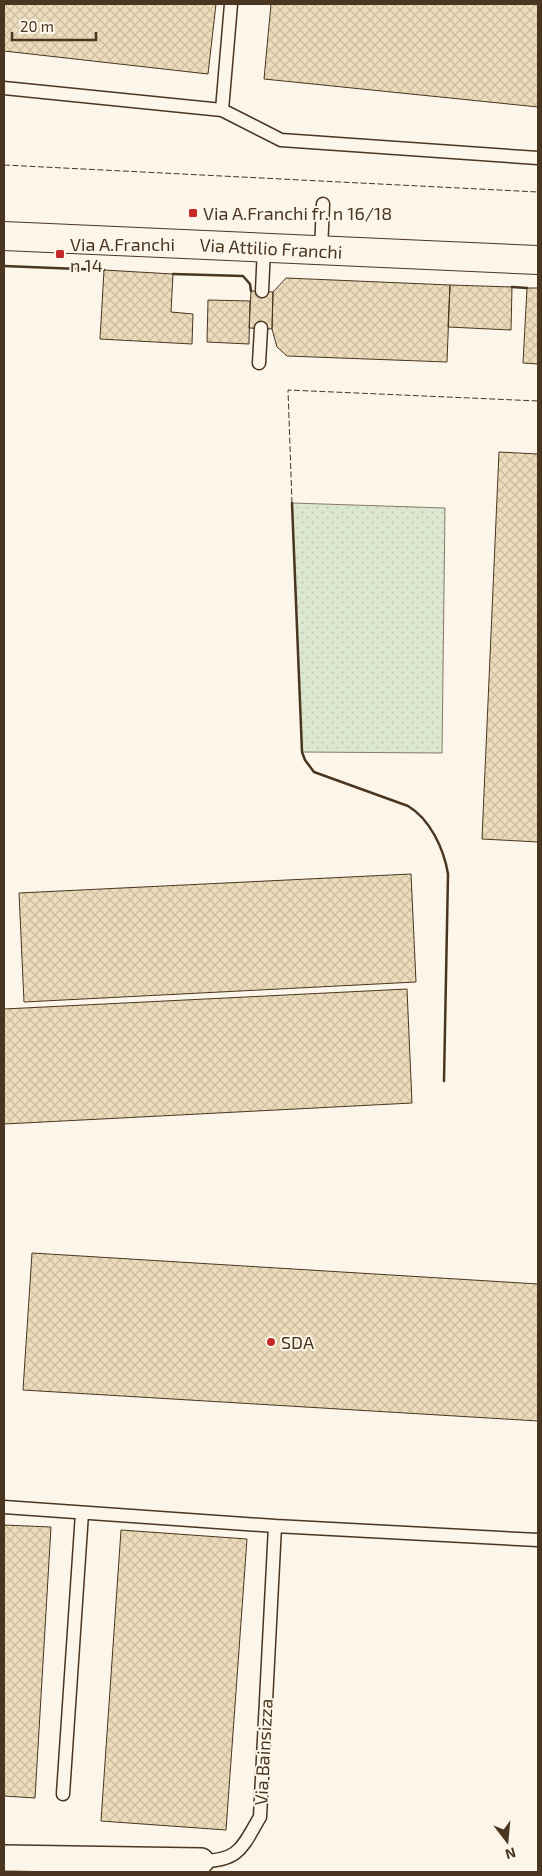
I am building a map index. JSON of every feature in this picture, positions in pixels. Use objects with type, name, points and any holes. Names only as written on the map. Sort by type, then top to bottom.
[{"type":"street","name":"Via Attilio Franchi","points":[[4,236],[538,260]]},
{"type":"street","name":"Via Bainsizza","points":[[4,1858],[90,1865],[201,1861]]},
{"type":"lane","points":[[222,110],[232,4]]},
{"type":"lane","points":[[4,88],[222,110],[281,140],[538,158]]},
{"type":"lane","points":[[321,250],[323,204]]},
{"type":"lane","points":[[262,291],[264,248]]},
{"type":"lane","points":[[259,363],[261,328]]},
{"type":"lane","points":[[4,1507],[275,1526],[538,1540]]},
{"type":"lane","points":[[63,1794],[82,1513]]},
{"type":"lane","name":"Via Bainsizza","points":[[201,1861],[218,1861],[233,1856],[241,1848],[260,1817],[275,1526]]},
{"type":"green space","points":[[292,503],[445,508],[442,753],[302,752]]},
{"type":"building","points":[[4,4],[216,4],[208,74],[4,51]]},
{"type":"building","points":[[271,4],[538,4],[538,107],[264,79]]},
{"type":"building","points":[[104,270],[173,274],[171,312],[193,314],[192,344],[100,339]]},
{"type":"building","points":[[286,278],[450,285],[447,362],[287,356],[277,347],[272,329],[273,292]]},
{"type":"building","points":[[450,285],[512,287],[511,330],[448,327]]},
{"type":"building","points":[[527,288],[538,288],[538,364],[523,363]]},
{"type":"building","points":[[251,291],[273,292],[272,329],[249,328]]},
{"type":"building","points":[[208,300],[250,301],[249,344],[207,342]]},
{"type":"building","points":[[499,452],[538,454],[538,842],[482,839]]},
{"type":"building","points":[[411,874],[416,982],[24,1002],[19,893]]},
{"type":"building","points":[[407,989],[412,1103],[4,1124],[4,1009]]},
{"type":"building","points":[[32,1253],[538,1284],[538,1421],[23,1390]]},
{"type":"building","points":[[4,1525],[51,1527],[35,1798],[4,1796]]},
{"type":"building","points":[[121,1530],[247,1539],[226,1830],[101,1821]]},
{"type":"fence","points":[[4,165],[538,192]]},
{"type":"fence","points":[[292,503],[288,390],[538,401]]},
{"type":"wall","points":[[4,266],[104,270]]},
{"type":"wall","points":[[173,274],[243,276],[250,284],[251,291]]},
{"type":"wall","points":[[512,287],[527,288]]},
{"type":"wall","points":[[292,503],[302,752],[305,760],[314,772],[408,806],[423,819],[435,836],[446,864],[448,874],[444,1081]]},
{"type":"place","name":"Via A.Franchi fr. n 16/18","points":[[193,213]]},
{"type":"place","name":"Via A.Franchi n 14","points":[[60,254]]},
{"type":"place","name":"SDA","points":[[271,1342]]}]
